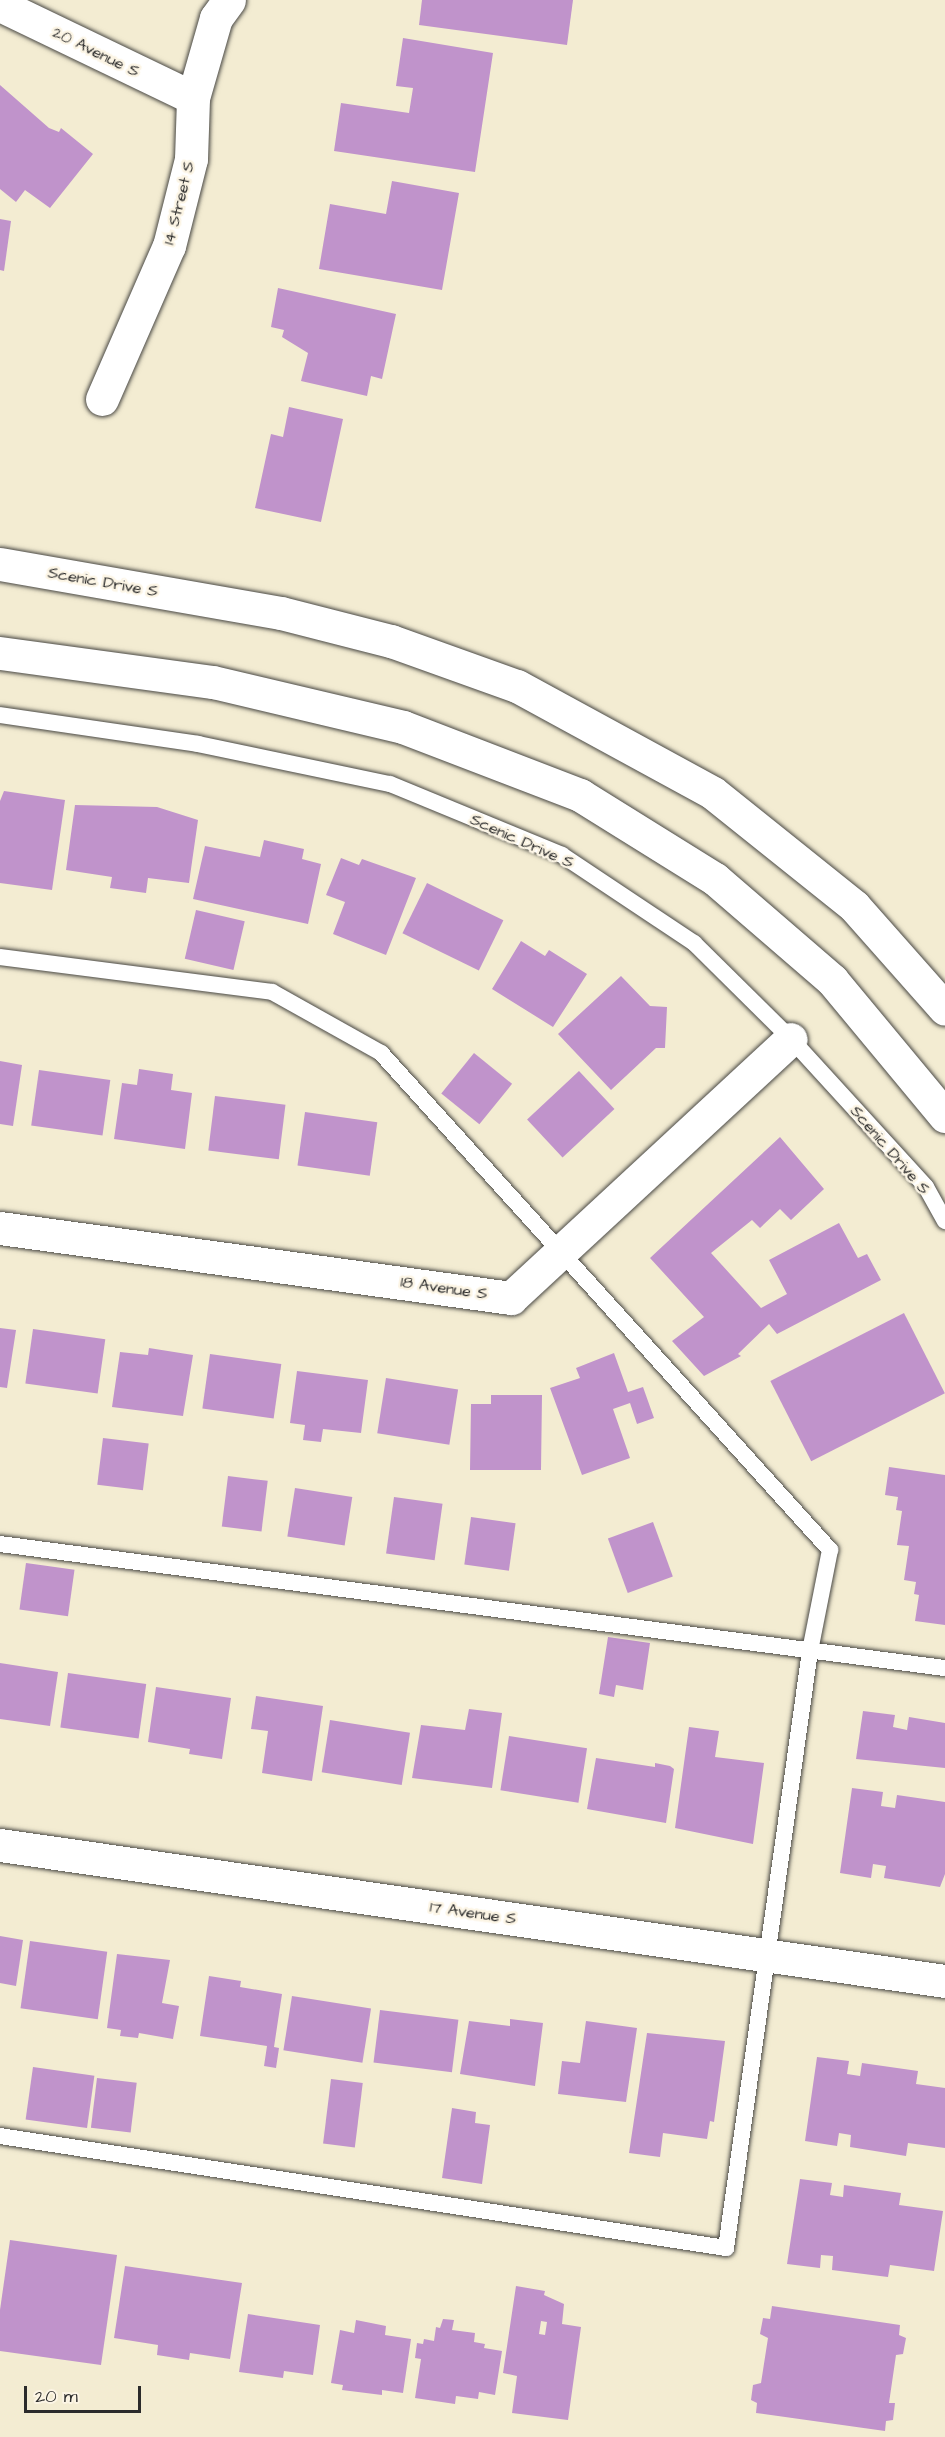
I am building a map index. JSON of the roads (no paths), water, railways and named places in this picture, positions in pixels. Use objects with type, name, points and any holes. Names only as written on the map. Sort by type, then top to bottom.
[{"type":"street","name":"14 Street S","points":[[102,399],[169,246],[191,159],[193,98],[216,18],[229,0]]},
{"type":"street","name":"20 Avenue S","points":[[0,5],[193,98]]},
{"type":"street","name":"Scenic Drive S","points":[[0,564],[281,613],[391,641],[518,686],[713,793],[854,906],[945,1009]]},
{"type":"street","points":[[0,653],[213,682],[403,727],[580,795],[715,879],[832,980],[945,1116]]},
{"type":"street","name":"18 Avenue S","points":[[0,1228],[511,1298],[791,1039]]},
{"type":"street","name":"17 Avenue S","points":[[0,1845],[945,1981]]},
{"type":"lane","name":"Scenic Drive S","points":[[0,715],[198,744],[390,784],[562,855],[693,943],[791,1039],[926,1186],[945,1221]]},
{"type":"lane","points":[[0,957],[272,992],[381,1053],[558,1253],[830,1550],[810,1651],[726,2248],[0,2136]]},
{"type":"lane","points":[[0,1544],[945,1668]]}]
